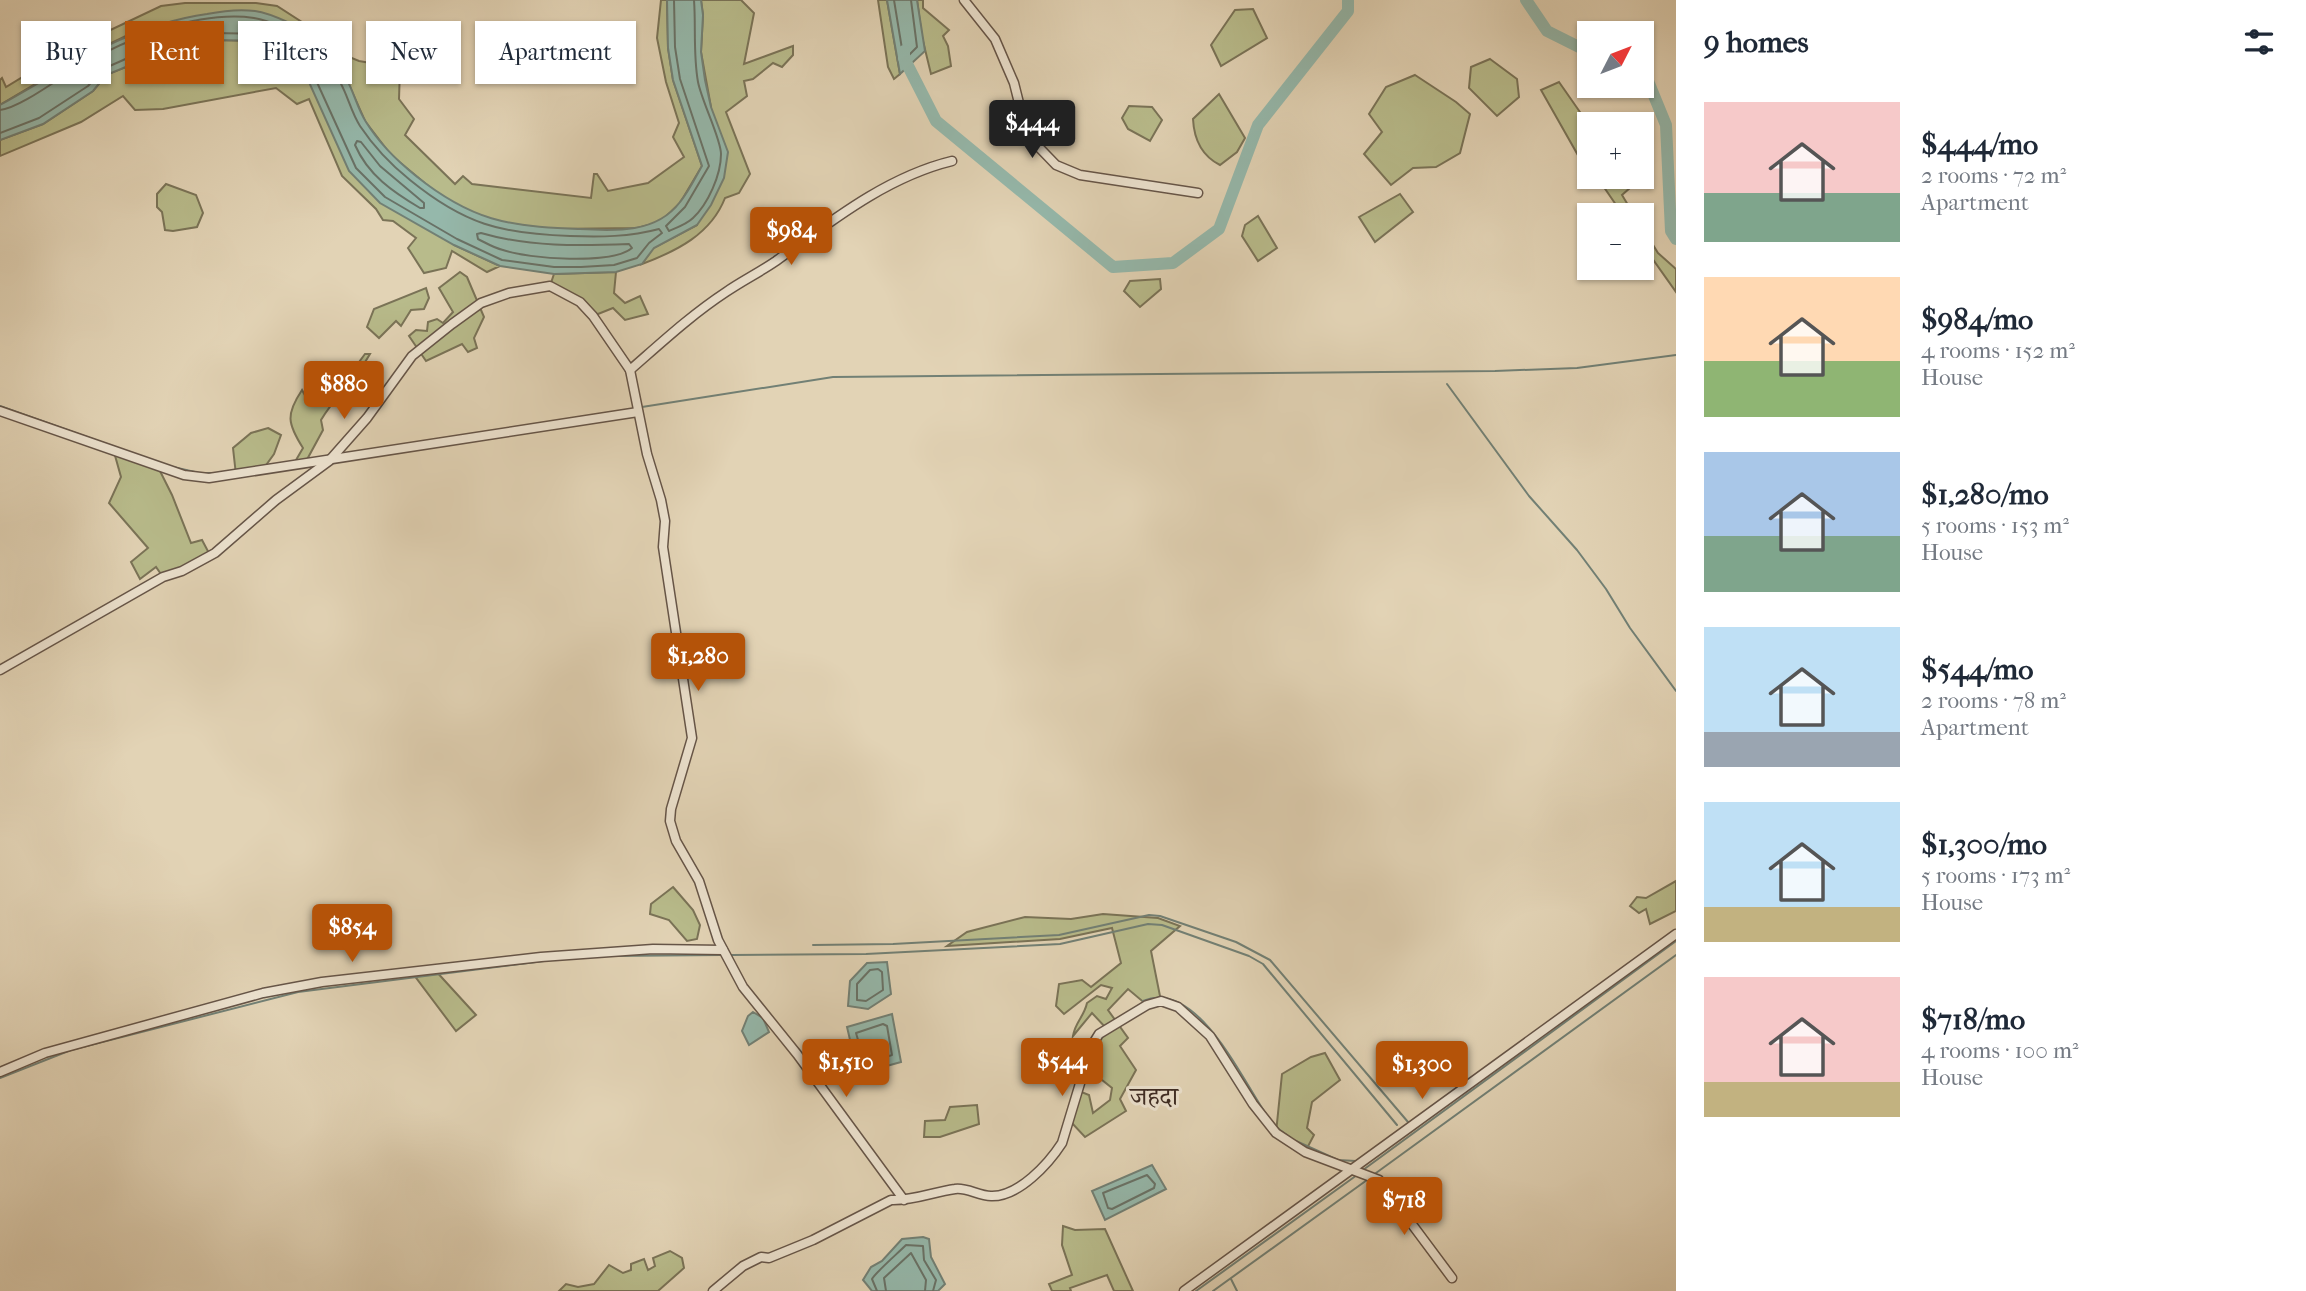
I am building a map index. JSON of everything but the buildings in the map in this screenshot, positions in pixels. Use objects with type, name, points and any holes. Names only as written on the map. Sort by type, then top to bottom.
[{"type":"street","points":[[964,0],[995,39],[1014,83],[1027,135],[1056,165],[1080,175],[1198,193]]},
{"type":"street","points":[[630,370],[655,346],[724,293],[774,262],[822,225],[871,196],[933,165],[951,160]]},
{"type":"street","points":[[0,670],[163,577],[182,571],[215,553],[328,461],[367,418],[411,356],[481,303],[509,293],[550,286],[580,302],[593,316],[630,370],[665,521],[663,547],[692,738],[670,809],[670,821],[676,841],[699,881],[723,950],[743,987],[797,1054],[904,1200]]},
{"type":"street","points":[[0,411],[114,452],[197,477],[209,478],[638,412]]},
{"type":"street","points":[[1184,1291],[1676,934]]},
{"type":"street","points":[[0,1072],[45,1053],[263,993],[322,982],[541,957],[653,949],[723,950]]},
{"type":"street","points":[[713,1291],[743,1266],[761,1257],[769,1258],[813,1240],[891,1200],[904,1200],[959,1188],[990,1196],[1001,1195],[1033,1175],[1062,1143],[1091,1047],[1099,1034],[1147,1005],[1161,1001],[1178,1007],[1210,1037],[1253,1104],[1276,1133],[1305,1152],[1338,1165],[1355,1168],[1379,1180],[1452,1278]]},
{"type":"green space","points":[[661,0],[667,0],[668,48],[673,80],[702,166],[680,203],[660,222],[637,228],[551,229],[507,224],[471,213],[444,199],[391,155],[365,121],[349,84],[352,84],[352,58],[366,62],[366,84],[399,84],[399,99],[414,119],[405,135],[455,184],[463,176],[472,184],[591,198],[594,174],[597,174],[608,191],[648,183],[684,157],[673,137],[679,123],[666,82],[657,38]]},
{"type":"green space","points":[[701,0],[741,0],[754,13],[744,64],[793,46],[793,55],[782,67],[773,63],[753,79],[744,81],[747,96],[726,112],[750,174],[739,193],[725,198],[711,222],[691,240],[642,264],[653,248],[697,225],[711,107],[701,52]]},
{"type":"green space","points":[[878,0],[887,0],[900,74],[894,79],[888,67]]},
{"type":"green space","points":[[917,0],[923,0],[923,8],[949,30],[943,36],[948,46],[951,66],[931,74],[922,37]]},
{"type":"green space","points":[[185,3],[256,3],[277,6],[300,21],[238,21],[238,35],[224,35],[224,21],[129,21],[161,6]]},
{"type":"green space","points":[[1253,9],[1267,38],[1221,66],[1211,45],[1235,10]]},
{"type":"green space","points":[[125,23],[125,36],[111,43],[111,30]]},
{"type":"green space","points":[[224,40],[238,41],[238,84],[310,84],[317,97],[454,245],[500,266],[487,272],[452,251],[446,268],[424,273],[408,248],[416,238],[393,221],[383,220],[376,209],[342,176],[309,99],[297,104],[276,88],[163,109],[135,110],[123,96],[81,122],[0,156],[0,140],[43,124],[93,91],[99,84],[111,84],[111,73],[125,67],[125,84],[224,84]]},
{"type":"green space","points":[[1490,59],[1517,79],[1519,97],[1497,116],[1469,88],[1471,67]]},
{"type":"green space","points":[[1415,75],[1470,114],[1460,153],[1436,167],[1413,168],[1391,185],[1364,154],[1382,132],[1369,114],[1386,87]]},
{"type":"green space","points":[[2,78],[6,87],[21,78],[21,84],[35,84],[0,105]]},
{"type":"green space","points":[[1559,82],[1580,112],[1577,112],[1577,153],[1541,90]]},
{"type":"green space","points":[[1219,94],[1245,138],[1237,152],[1220,165],[1208,157],[1200,146],[1193,119]]},
{"type":"green space","points":[[1129,106],[1152,107],[1162,120],[1150,141],[1128,129],[1122,118]]},
{"type":"green space","points":[[166,184],[196,195],[203,213],[197,227],[165,230],[162,212],[157,207],[157,194]]},
{"type":"green space","points":[[1605,189],[1629,189],[1622,195],[1627,203],[1615,203]]},
{"type":"green space","points":[[1400,194],[1413,212],[1375,242],[1359,217]]},
{"type":"green space","points":[[1258,216],[1277,248],[1258,261],[1242,236],[1245,225]]},
{"type":"green space","points":[[1654,246],[1676,269],[1676,292],[1654,261]]},
{"type":"green space","points":[[460,272],[467,277],[484,317],[474,338],[477,348],[468,352],[462,344],[426,361],[409,336],[416,330],[427,331],[428,322],[437,319],[443,323],[453,312],[439,288]]},
{"type":"green space","points":[[616,272],[614,293],[625,303],[640,296],[648,314],[625,320],[613,308],[593,316],[580,302],[550,286],[554,274]]},
{"type":"green space","points":[[1160,279],[1161,289],[1140,307],[1124,291],[1130,281]]},
{"type":"green space","points":[[426,288],[429,298],[424,309],[411,310],[401,326],[396,321],[379,338],[367,327],[374,309]]},
{"type":"green space","points":[[365,354],[370,354],[321,420],[323,430],[304,465],[292,467],[303,448],[290,419],[293,406],[302,390],[307,399],[317,398],[320,380],[348,377]]},
{"type":"green space","points":[[268,428],[281,435],[274,454],[261,472],[236,475],[233,448],[251,433]]},
{"type":"green space","points":[[114,452],[157,465],[191,543],[202,540],[210,555],[163,577],[156,567],[140,579],[131,562],[148,548],[109,503],[121,477]]},
{"type":"green space","points":[[1676,881],[1676,911],[1650,924],[1646,909],[1639,913],[1630,906],[1637,897],[1646,898]]},
{"type":"green space","points":[[673,887],[693,910],[700,925],[697,939],[687,941],[669,920],[650,914],[651,904]]},
{"type":"green space","points":[[1103,914],[1158,918],[1180,926],[1151,951],[1161,1001],[1147,1005],[1128,989],[1108,1010],[1128,1038],[1120,1046],[1136,1070],[1120,1099],[1126,1111],[1085,1137],[1070,1121],[1079,1091],[1089,1095],[1093,1113],[1110,1100],[1112,1088],[1097,1076],[1090,1082],[1084,1072],[1091,1047],[1107,1029],[1092,1013],[1073,1036],[1087,1003],[1097,996],[1106,999],[1112,988],[1101,985],[1064,1014],[1056,1006],[1059,984],[1082,980],[1091,987],[1121,963],[1112,928],[1060,939],[947,946],[967,932],[1025,917],[1071,919]]},
{"type":"green space","points":[[434,969],[476,1015],[456,1031],[411,971]]},
{"type":"green space","points":[[1325,1053],[1340,1080],[1312,1102],[1307,1128],[1314,1135],[1305,1152],[1276,1133],[1282,1074],[1311,1057]]},
{"type":"green space","points":[[977,1105],[979,1124],[940,1137],[924,1137],[925,1121],[945,1120],[950,1107]]},
{"type":"green space","points":[[1063,1226],[1075,1230],[1105,1229],[1133,1291],[1114,1291],[1107,1275],[1070,1288],[1071,1291],[1052,1291],[1049,1284],[1072,1275],[1062,1245]]},
{"type":"green space","points":[[670,1251],[682,1258],[684,1268],[658,1291],[559,1291],[566,1284],[578,1287],[594,1284],[609,1265],[623,1273],[631,1270],[631,1264],[644,1259],[648,1270],[655,1266],[653,1258]]},
{"type":"water","points":[[667,0],[701,0],[701,52],[705,80],[711,107],[728,152],[724,178],[711,205],[697,225],[654,248],[642,264],[616,272],[554,274],[500,266],[454,245],[380,203],[349,171],[310,84],[349,84],[363,117],[382,144],[436,191],[473,212],[531,226],[620,230],[647,225],[670,212],[680,202],[702,166],[673,80],[668,48]]},
{"type":"water","points":[[887,0],[917,0],[925,51],[900,74]]},
{"type":"water","points":[[225,11],[255,11],[285,21],[238,21],[238,40],[224,40],[224,21],[175,21]]},
{"type":"water","points":[[125,38],[125,67],[111,73],[111,44]]},
{"type":"water","points":[[37,84],[99,84],[93,91],[43,124],[0,140],[0,105]]},
{"type":"water","points":[[887,962],[891,994],[868,1009],[848,1006],[850,981],[867,963]]},
{"type":"water","points":[[753,1012],[763,1018],[769,1032],[749,1045],[742,1031],[748,1016]]},
{"type":"water","points":[[892,1014],[901,1062],[858,1074],[847,1027]]},
{"type":"water","points":[[1152,1165],[1166,1189],[1105,1220],[1092,1191]]},
{"type":"water","points":[[902,1239],[929,1239],[931,1257],[945,1284],[938,1291],[872,1291],[863,1280],[871,1267],[882,1261]]},
{"type":"waterway","points":[[904,51],[904,58],[936,121],[1113,267],[1173,263],[1219,229],[1258,125],[1348,11],[1348,0]]},
{"type":"waterway","points":[[1526,0],[1547,31],[1577,46]]},
{"type":"waterway","points":[[1654,96],[1666,125],[1671,231],[1676,239]]},
{"type":"waterway","points":[[642,407],[833,377],[1495,371],[1577,368],[1676,355]]},
{"type":"waterway","points":[[1447,384],[1529,496],[1577,550],[1676,691]]},
{"type":"waterway","points":[[0,406],[115,447]]},
{"type":"waterway","points":[[614,412],[632,409]]},
{"type":"waterway","points":[[173,467],[195,472]]},
{"type":"waterway","points":[[200,473],[212,473]]},
{"type":"waterway","points":[[813,945],[893,944],[1059,935],[1149,915],[1160,916],[1236,942],[1270,960],[1408,1122]]},
{"type":"waterway","points":[[731,955],[866,954],[1060,944],[1148,924],[1162,925],[1249,956],[1263,964],[1397,1125]]},
{"type":"waterway","points":[[1363,1170],[1676,941]]},
{"type":"waterway","points":[[609,956],[721,955]]},
{"type":"waterway","points":[[1376,1173],[1676,955]]},
{"type":"waterway","points":[[0,1078],[71,1050],[298,992],[544,961]]},
{"type":"waterway","points":[[1143,1001],[1163,998],[1182,1004],[1199,1018],[1231,1057],[1266,1114]]},
{"type":"waterway","points":[[798,1049],[805,1058]]},
{"type":"waterway","points":[[1276,1127],[1291,1138]]},
{"type":"waterway","points":[[1296,1141],[1338,1160],[1356,1161]]},
{"type":"waterway","points":[[1196,1291],[1357,1175]]},
{"type":"waterway","points":[[1213,1291],[1367,1180]]},
{"type":"waterway","points":[[1231,1279],[1237,1291]]},
{"type":"district","name":"जहदा","points":[[1154,1096]]}]
